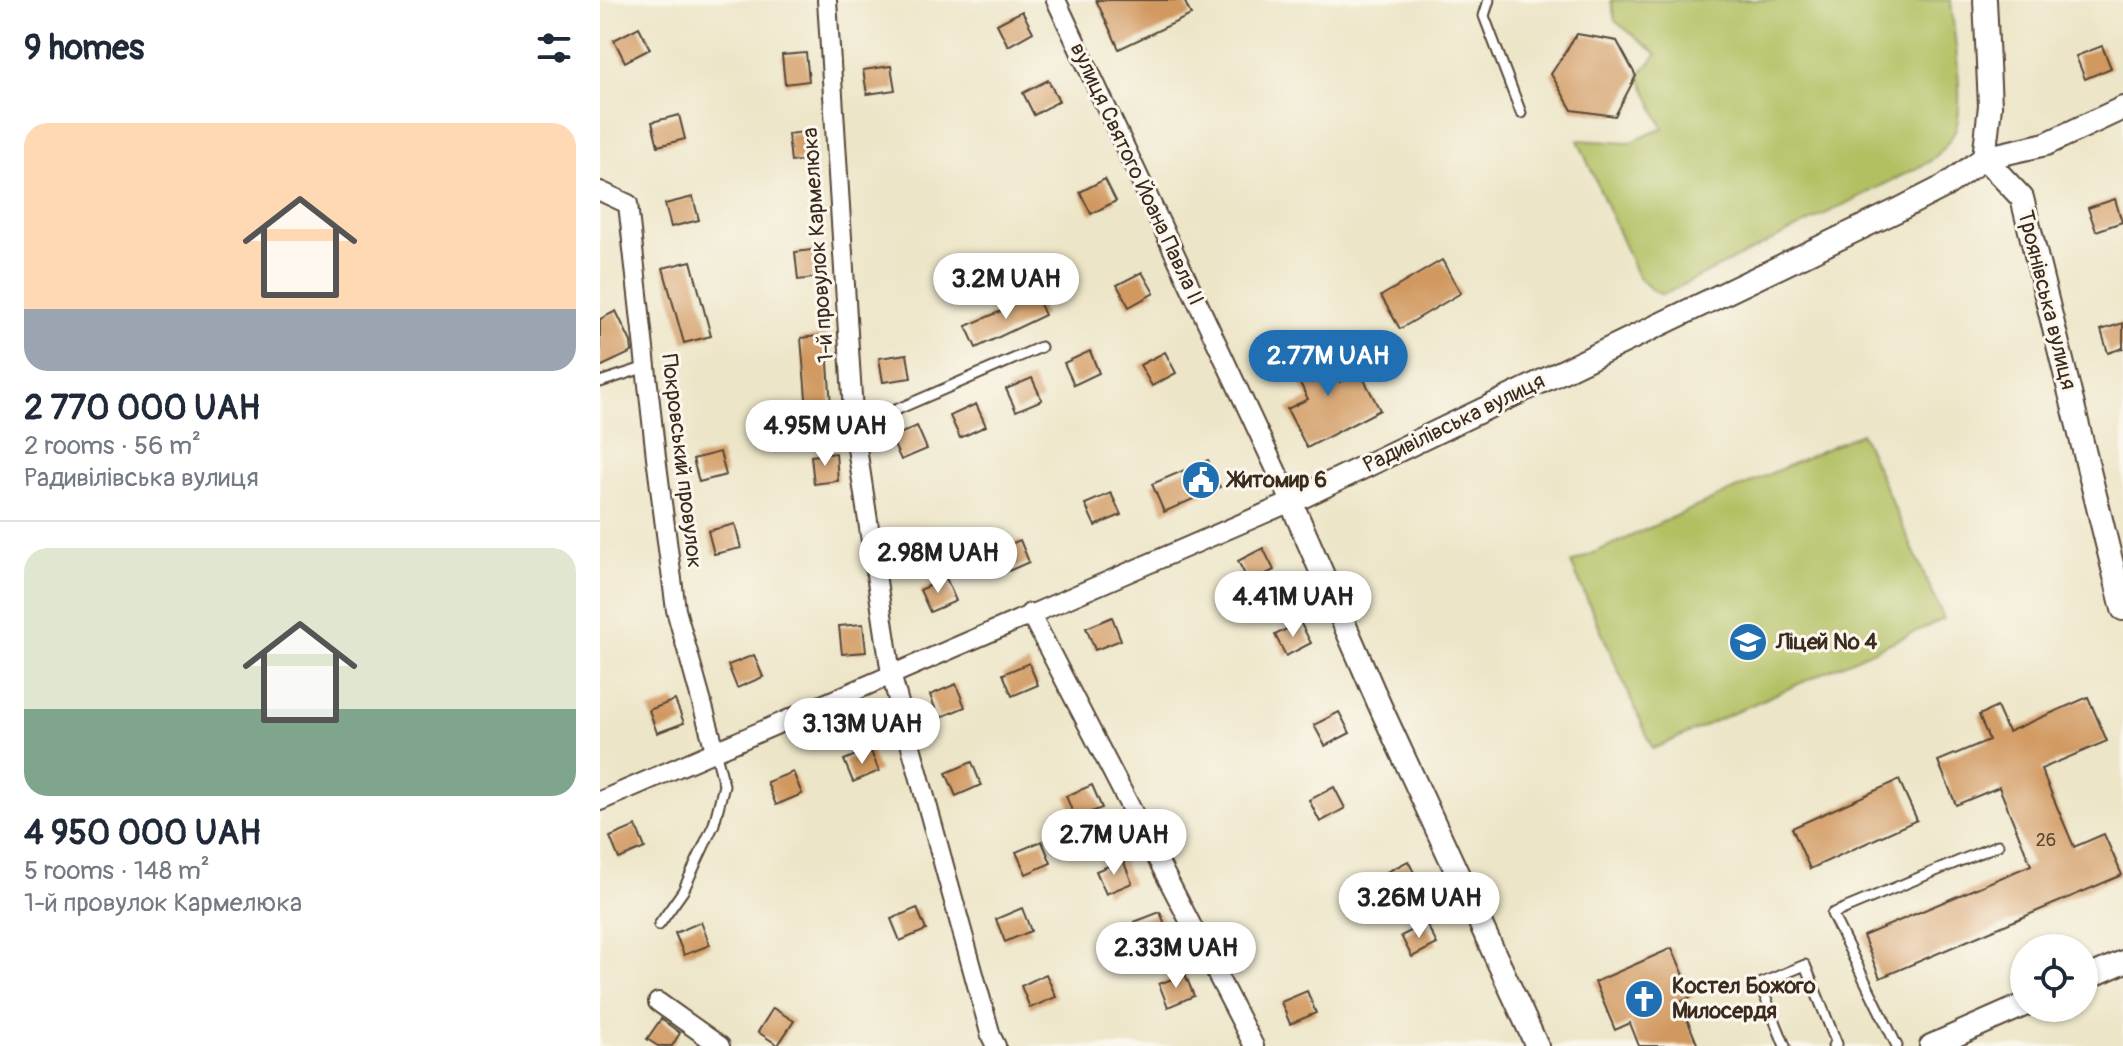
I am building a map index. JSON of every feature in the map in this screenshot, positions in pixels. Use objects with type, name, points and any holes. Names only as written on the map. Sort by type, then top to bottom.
[{"type":"street","name":"1-й провулок Кармелюка","points":[[827,0],[854,428],[891,674],[996,1046]]},
{"type":"street","name":"вулиця Святого Йоана Павла II","points":[[1056,0],[1291,502],[1387,721],[1537,1046]]},
{"type":"street","points":[[1984,158],[1990,106],[1985,0]]},
{"type":"street","name":"Радивілівська вулиця","points":[[600,801],[1291,502],[1900,209],[1945,186],[1984,158],[2046,144],[2123,108]]},
{"type":"street","name":"Троянівська вулиця","points":[[1984,158],[2022,198],[2123,609]]},
{"type":"street","name":"Покровський провулок","points":[[600,191],[628,204],[676,610],[715,750]]},
{"type":"street","points":[[1030,613],[1254,1046]]},
{"type":"street","points":[[2098,973],[2123,962]]},
{"type":"street","points":[[658,1002],[720,1046]]},
{"type":"street","points":[[1931,1046],[2010,1011]]},
{"type":"lane","points":[[1489,0],[1484,16],[1521,113]]},
{"type":"lane","points":[[854,428],[1041,347]]},
{"type":"lane","points":[[600,382],[646,367]]},
{"type":"lane","points":[[659,925],[683,891],[714,824],[724,785],[715,750]]},
{"type":"lane","points":[[1897,1046],[1832,914],[1998,845]]},
{"type":"lane","points":[[1785,1046],[1760,984],[1805,965],[1837,1044],[1833,1046]]},
{"type":"green space","points":[[1611,0],[1951,0],[1959,83],[1956,128],[1945,147],[1929,162],[1663,295],[1653,291],[1638,277],[1578,140],[1629,143],[1663,128],[1639,75],[1657,54],[1615,21]]},
{"type":"green space","points":[[1861,433],[1944,619],[1653,749],[1571,563]]},
{"type":"building","points":[[1096,0],[1184,0],[1191,15],[1119,49]]},
{"type":"building","points":[[1022,11],[1033,32],[1008,46],[997,24]]},
{"type":"building","points":[[639,27],[650,49],[625,62],[614,40]]},
{"type":"building","points":[[1577,34],[1617,41],[1636,76],[1615,116],[1572,110],[1551,74]]},
{"type":"building","points":[[2102,46],[2111,68],[2085,79],[2076,56]]},
{"type":"building","points":[[806,53],[809,81],[785,84],[782,55]]},
{"type":"building","points":[[891,66],[895,90],[867,94],[863,70]]},
{"type":"building","points":[[1048,80],[1059,101],[1034,115],[1023,93]]},
{"type":"building","points":[[679,115],[685,139],[658,146],[652,122]]},
{"type":"building","points":[[812,131],[815,159],[791,162],[788,134]]},
{"type":"building","points":[[1105,179],[1116,201],[1091,214],[1080,192]]},
{"type":"building","points":[[693,197],[699,220],[671,227],[665,204]]},
{"type":"building","points":[[2115,199],[2122,222],[2096,231],[2088,208]]},
{"type":"building","points":[[819,249],[822,277],[798,280],[795,252]]},
{"type":"building","points":[[1442,260],[1461,293],[1400,329],[1381,296]]},
{"type":"building","points":[[691,261],[711,336],[684,343],[663,268]]},
{"type":"building","points":[[1142,272],[1154,293],[1129,307],[1117,285]]},
{"type":"building","points":[[1035,293],[1045,315],[976,348],[966,326]]},
{"type":"building","points":[[616,311],[631,342],[632,352],[600,367],[600,319]]},
{"type":"building","points":[[2123,323],[2123,348],[2108,353],[2101,330]]},
{"type":"building","points":[[826,335],[832,420],[808,422],[801,338]]},
{"type":"building","points":[[1321,344],[1340,382],[1360,372],[1380,410],[1307,448],[1287,409],[1308,399],[1289,361]]},
{"type":"building","points":[[1090,351],[1099,373],[1074,385],[1064,363]]},
{"type":"building","points":[[1165,352],[1176,373],[1152,386],[1140,365]]},
{"type":"building","points":[[907,354],[911,378],[883,382],[879,358]]},
{"type":"building","points":[[1032,378],[1042,400],[1016,411],[1006,389]]},
{"type":"building","points":[[976,404],[986,426],[960,438],[950,416]]},
{"type":"building","points":[[917,426],[927,449],[901,460],[891,438]]},
{"type":"building","points":[[720,452],[726,475],[699,482],[693,459]]},
{"type":"building","points":[[836,453],[838,481],[814,484],[811,456]]},
{"type":"building","points":[[1208,460],[1220,487],[1164,512],[1152,484]]},
{"type":"building","points":[[1111,493],[1121,515],[1095,526],[1085,504]]},
{"type":"building","points":[[735,524],[741,548],[714,554],[708,531]]},
{"type":"building","points":[[1020,540],[1029,562],[1004,573],[994,551]]},
{"type":"building","points":[[1263,548],[1274,570],[1249,583],[1238,561]]},
{"type":"building","points":[[946,578],[956,601],[930,612],[920,590]]},
{"type":"building","points":[[1112,617],[1121,640],[1095,650],[1086,628]]},
{"type":"building","points":[[1300,622],[1311,643],[1286,656],[1275,635]]},
{"type":"building","points":[[863,624],[866,652],[842,654],[839,626]]},
{"type":"building","points":[[754,655],[763,677],[737,688],[728,665]]},
{"type":"building","points":[[1029,663],[1038,685],[1012,696],[1003,674]]},
{"type":"building","points":[[956,684],[965,707],[939,718],[930,695]]},
{"type":"building","points":[[2088,697],[2107,741],[2041,769],[2074,847],[2104,834],[2122,875],[1880,978],[1863,936],[2031,865],[1999,787],[1956,805],[1938,761],[1989,740],[1979,715],[1997,707],[2008,732]]},
{"type":"building","points":[[675,700],[684,723],[657,733],[649,710]]},
{"type":"building","points":[[1339,712],[1350,733],[1325,746],[1314,725]]},
{"type":"building","points":[[870,749],[879,771],[853,782],[844,760]]},
{"type":"building","points":[[972,762],[981,785],[956,796],[946,773]]},
{"type":"building","points":[[793,772],[802,794],[776,805],[767,782]]},
{"type":"building","points":[[1899,780],[1917,820],[1810,869],[1792,828]]},
{"type":"building","points":[[1092,785],[1102,808],[1075,818],[1066,796]]},
{"type":"building","points":[[1334,787],[1345,808],[1320,822],[1309,800]]},
{"type":"building","points":[[636,826],[645,848],[619,859],[610,837]]},
{"type":"building","points":[[1042,841],[1051,863],[1026,874],[1016,852]]},
{"type":"building","points":[[1123,860],[1132,883],[1106,894],[1096,871]]},
{"type":"building","points":[[1408,861],[1419,882],[1394,896],[1383,874]]},
{"type":"building","points":[[917,908],[926,930],[900,941],[891,919]]},
{"type":"building","points":[[1022,908],[1031,931],[1005,942],[996,919]]},
{"type":"building","points":[[1160,912],[1169,934],[1143,945],[1134,922]]},
{"type":"building","points":[[701,922],[710,945],[684,955],[675,933]]},
{"type":"building","points":[[1426,923],[1437,944],[1412,957],[1401,936]]},
{"type":"building","name":"Костел Божого Милосердя","points":[[1672,948],[1693,996],[1680,1002],[1698,1046],[1639,1046],[1630,1023],[1615,1030],[1595,982]]},
{"type":"building","points":[[1046,974],[1056,997],[1030,1008],[1021,986]]},
{"type":"building","points":[[1185,974],[1194,996],[1168,1007],[1159,984]]},
{"type":"building","points":[[1307,991],[1316,1013],[1290,1024],[1281,1002]]},
{"type":"building","points":[[773,1008],[794,1021],[778,1045],[758,1032]]},
{"type":"building","points":[[661,1019],[680,1033],[672,1046],[658,1046],[647,1039]]},
{"type":"place","name":"Житомир 6","points":[[1201,480]]},
{"type":"place","name":"Ліцей № 4","points":[[1748,642]]},
{"type":"place","name":"Костел Божого Милосердя","points":[[1644,999]]}]
